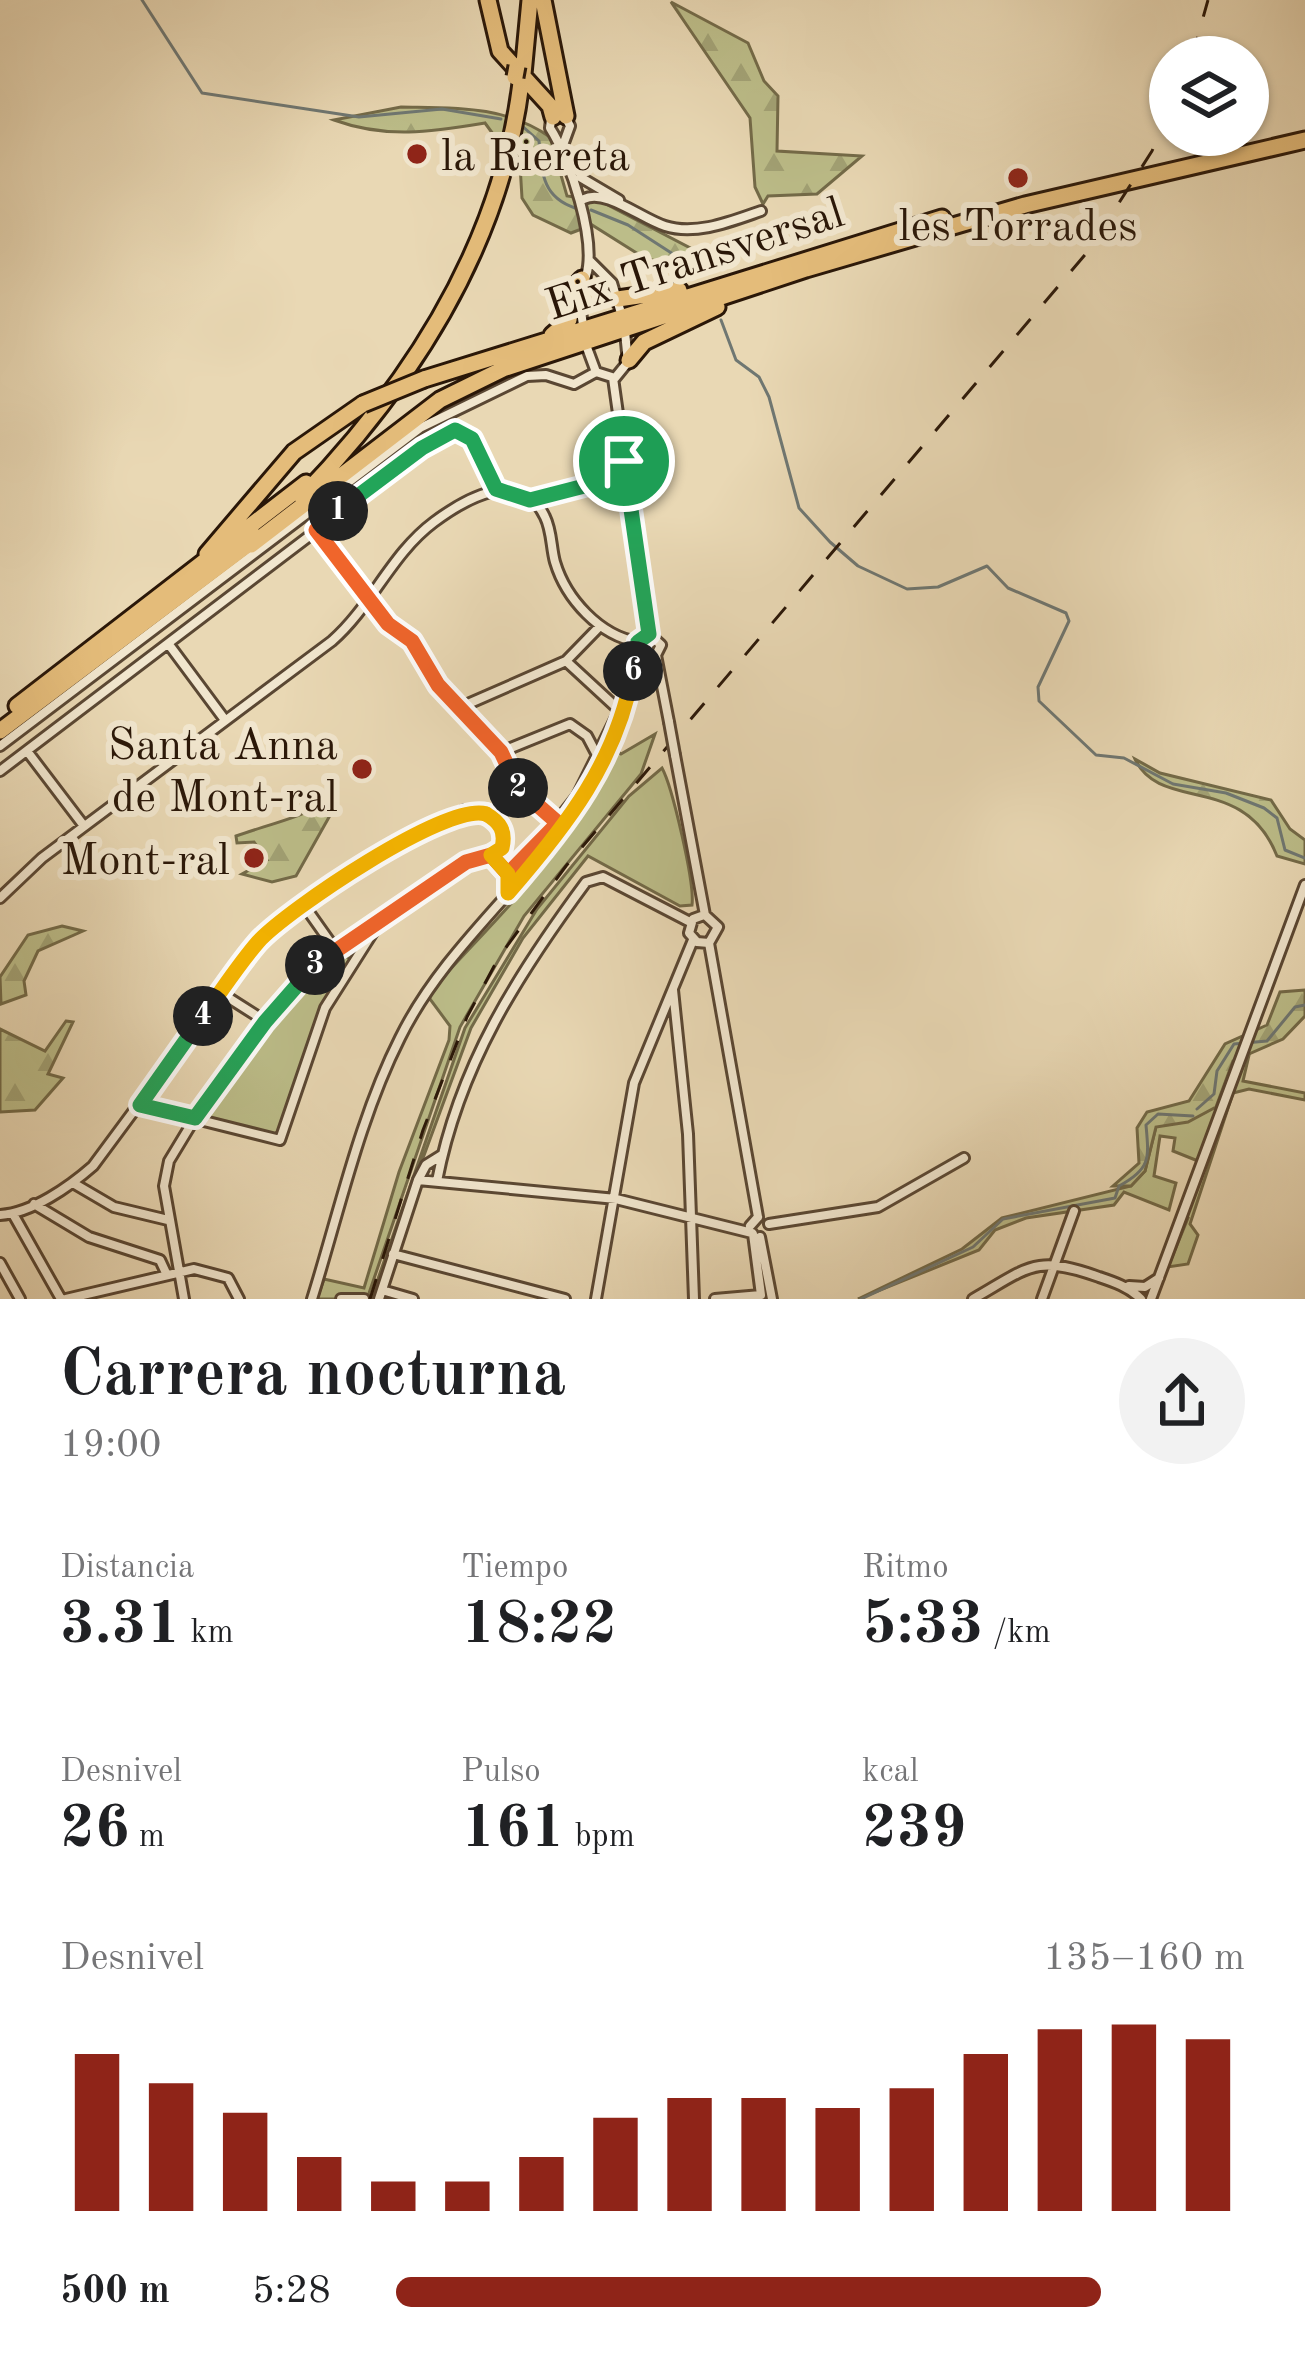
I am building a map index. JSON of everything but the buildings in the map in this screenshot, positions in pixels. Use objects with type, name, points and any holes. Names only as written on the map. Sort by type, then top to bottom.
[{"type":"highway","points":[[488,0],[500,51],[550,106],[560,125]]},
{"type":"highway","points":[[0,731],[251,545],[354,443],[402,381],[457,288],[505,146],[518,84],[526,0]]},
{"type":"highway","points":[[543,0],[560,125]]},
{"type":"highway","name":"Eix Transversal","points":[[251,545],[440,400],[521,362],[806,268],[1024,205],[1305,136]]},
{"type":"highway","name":"Eix Transversal","points":[[178,585],[293,452],[363,404],[424,379],[764,271],[1104,176],[1305,136]]},
{"type":"highway","points":[[0,719],[308,481],[396,376],[451,282],[505,146]]},
{"type":"highway","points":[[628,360],[644,342],[806,268]]},
{"type":"highway","points":[[619,306],[764,271]]},
{"type":"highway","points":[[512,352],[564,327],[571,290],[589,276]]},
{"type":"street","points":[[560,125],[590,261],[589,276],[578,295],[583,325]]},
{"type":"street","points":[[580,176],[650,217],[692,228]]},
{"type":"street","points":[[584,199],[598,196],[671,229],[761,211]]},
{"type":"street","points":[[589,276],[610,280],[619,306]]},
{"type":"street","points":[[613,378],[624,371],[628,360],[625,332]]},
{"type":"street","points":[[586,345],[596,372]]},
{"type":"street","points":[[0,746],[420,428],[521,378],[546,375],[574,384],[596,372],[613,378]]},
{"type":"street","points":[[613,378],[649,634],[660,641],[656,656],[705,915],[718,927],[709,943],[758,1217],[754,1232],[765,1297]]},
{"type":"street","points":[[0,771],[170,646],[422,448],[455,430],[472,439],[496,489]]},
{"type":"street","points":[[530,500],[600,482],[624,461]]},
{"type":"street","points":[[0,898],[84,827],[332,641],[421,533],[459,505],[496,489],[530,500],[545,517],[560,576],[601,626],[638,642]]},
{"type":"street","points":[[316,530],[392,629],[412,641],[438,685],[501,752],[522,796],[558,823]]},
{"type":"street","points":[[461,707],[566,661],[601,626]]},
{"type":"street","points":[[638,642],[649,634]]},
{"type":"street","points":[[312,1299],[379,1084],[401,1035],[426,993],[592,788],[629,695],[641,653],[638,642]]},
{"type":"street","points":[[170,646],[225,720]]},
{"type":"street","points":[[641,653],[656,656]]},
{"type":"street","points":[[566,661],[618,709]]},
{"type":"street","points":[[508,874],[558,823],[629,695]]},
{"type":"street","points":[[501,752],[570,724],[598,756]]},
{"type":"street","points":[[27,751],[84,827]]},
{"type":"street","points":[[0,1215],[13,1214],[73,1183],[140,1105],[261,939],[412,833],[465,810],[497,820],[505,836],[502,848],[451,871],[303,975],[195,1118],[170,1161],[164,1186],[184,1299]]},
{"type":"street","points":[[491,855],[508,874],[508,893]]},
{"type":"street","points":[[433,1181],[437,1158],[499,1007],[586,882],[603,877],[690,922]]},
{"type":"street","points":[[973,1299],[1018,1273],[1056,1262],[1148,1299],[1305,885]]},
{"type":"street","points":[[306,908],[334,949]]},
{"type":"street","points":[[690,922],[705,915]]},
{"type":"street","points":[[596,1299],[626,1116],[650,1040],[693,940],[690,922]]},
{"type":"street","points":[[140,1105],[280,1140],[325,1008],[378,926]]},
{"type":"street","points":[[693,940],[709,943]]},
{"type":"street","points":[[674,982],[674,1033],[688,1134],[694,1299]]},
{"type":"street","points":[[220,993],[265,1022]]},
{"type":"street","points":[[650,1040],[664,1043],[674,1033]]},
{"type":"street","points":[[413,1299],[381,1295],[418,1180],[437,1158]]},
{"type":"street","points":[[418,1180],[611,1199],[754,1232],[769,1225],[878,1207],[964,1158]]},
{"type":"street","points":[[73,1183],[114,1207],[168,1220]]},
{"type":"street","points":[[34,1204],[74,1230],[163,1262],[166,1273]]},
{"type":"street","points":[[1042,1299],[1074,1211]]},
{"type":"street","points":[[13,1214],[61,1299],[181,1271],[225,1276],[239,1299]]},
{"type":"street","points":[[758,1217],[769,1225]]},
{"type":"street","points":[[754,1232],[769,1285],[765,1297]]},
{"type":"street","points":[[393,1254],[565,1299]]},
{"type":"street","points":[[150,1261],[150,1276]]},
{"type":"street","points":[[0,1263],[20,1299]]},
{"type":"street","points":[[1125,1287],[1144,1287],[1160,1277]]},
{"type":"street","points":[[715,1299],[765,1297]]},
{"type":"street","points":[[341,1299],[360,1298]]},
{"type":"green space","points":[[671,2],[748,43],[764,81],[778,96],[777,151],[862,156],[817,194],[768,196],[763,204],[755,187],[750,118]]},
{"type":"green space","points":[[401,107],[478,110],[533,127],[550,137],[567,196],[600,201],[723,265],[697,275],[643,257],[592,225],[571,233],[533,215],[522,198],[519,148],[493,134],[485,123],[390,132],[334,120]]},
{"type":"green space","points":[[655,734],[641,774],[524,916],[460,1027],[367,1299],[317,1299],[324,1279],[364,1288],[399,1172],[449,1040],[450,1026],[427,995],[556,850],[580,819],[617,751],[621,754]]},
{"type":"green space","points":[[1135,759],[1160,773],[1271,800],[1290,829],[1305,840],[1305,864],[1277,856],[1262,830],[1244,813],[1163,785]]},
{"type":"green space","points":[[662,768],[682,835],[692,905],[680,906],[588,856],[523,938],[471,1028],[371,1299],[465,1028],[537,909],[629,796]]},
{"type":"green space","points":[[327,802],[333,810],[296,876],[272,882],[242,874],[267,860],[254,842],[237,843],[236,836]]},
{"type":"green space","points":[[62,926],[83,931],[38,951],[24,981],[26,995],[1,1004],[0,977],[28,935]]},
{"type":"green space","points":[[335,949],[353,961],[325,1008],[280,1140],[195,1119],[303,975]]},
{"type":"green space","points":[[1305,990],[1305,1016],[1283,1039],[1233,1061],[1216,1107],[1188,1122],[1156,1127],[1145,1171],[1131,1186],[1113,1186],[1139,1163],[1137,1128],[1147,1112],[1189,1101],[1225,1044],[1267,1025],[1280,992]]},
{"type":"green space","points":[[66,1021],[73,1022],[48,1074],[63,1078],[35,1110],[0,1112],[0,1029],[45,1051]]},
{"type":"green space","points":[[1250,1051],[1243,1081],[1305,1093],[1305,1100],[1249,1089],[1233,1093],[1190,1224],[1198,1235],[1188,1264],[1168,1267],[1188,1218],[1181,1215],[1198,1161],[1173,1151],[1175,1138],[1160,1136],[1154,1176],[1176,1183],[1169,1210],[1124,1192],[1114,1205],[1026,1218],[995,1230],[979,1250],[858,1299],[962,1249],[1002,1218],[1131,1186],[1145,1171],[1156,1127],[1212,1108],[1235,1062]]},
{"type":"waterway","points":[[142,0],[202,93],[359,117],[442,109],[501,119]]},
{"type":"waterway","points":[[521,125],[539,141],[550,190],[575,208]]},
{"type":"waterway","points":[[591,210],[628,225],[704,274]]},
{"type":"waterway","points":[[721,320],[736,360],[759,377],[769,397],[799,508],[830,542],[858,566],[907,589],[938,587],[987,566],[1008,588],[1066,613],[1069,621],[1038,687],[1039,701],[1096,755],[1124,758],[1173,784],[1226,793],[1264,808],[1277,818],[1285,850],[1305,858]]},
{"type":"waterway","points":[[1197,1109],[1214,1094],[1217,1071],[1234,1044],[1267,1041],[1295,1007],[1305,1005]]},
{"type":"waterway","points":[[861,1299],[973,1247],[1003,1219],[1115,1198],[1119,1186],[1146,1162],[1146,1125],[1158,1114],[1193,1116]]},
{"type":"railway","points":[[1198,36],[1208,0]]},
{"type":"railway","points":[[370,1299],[423,1130],[467,1017],[499,957],[566,866],[1089,250],[1149,156]]},
{"type":"place","name":"la Riereta","points":[[417,154]]},
{"type":"place","name":"les Torrades","points":[[1018,178]]},
{"type":"place","name":"Santa Anna de Mont-ral","points":[[362,769]]},
{"type":"place","name":"Mont-ral","points":[[254,858]]},
{"type":"route","points":[[624,461],[600,482],[530,500],[514,491],[496,489],[472,439],[455,430],[422,448],[316,530],[388,624],[412,641],[438,685],[501,752],[522,796],[558,823],[518,869],[508,874],[491,855],[466,862],[378,926],[334,949],[303,975],[195,1118],[140,1105],[261,939],[412,833],[465,810],[497,820],[505,836],[502,848],[491,855],[508,874],[508,893],[573,815],[602,768],[629,695],[641,653],[638,642],[649,634],[624,461]]}]
